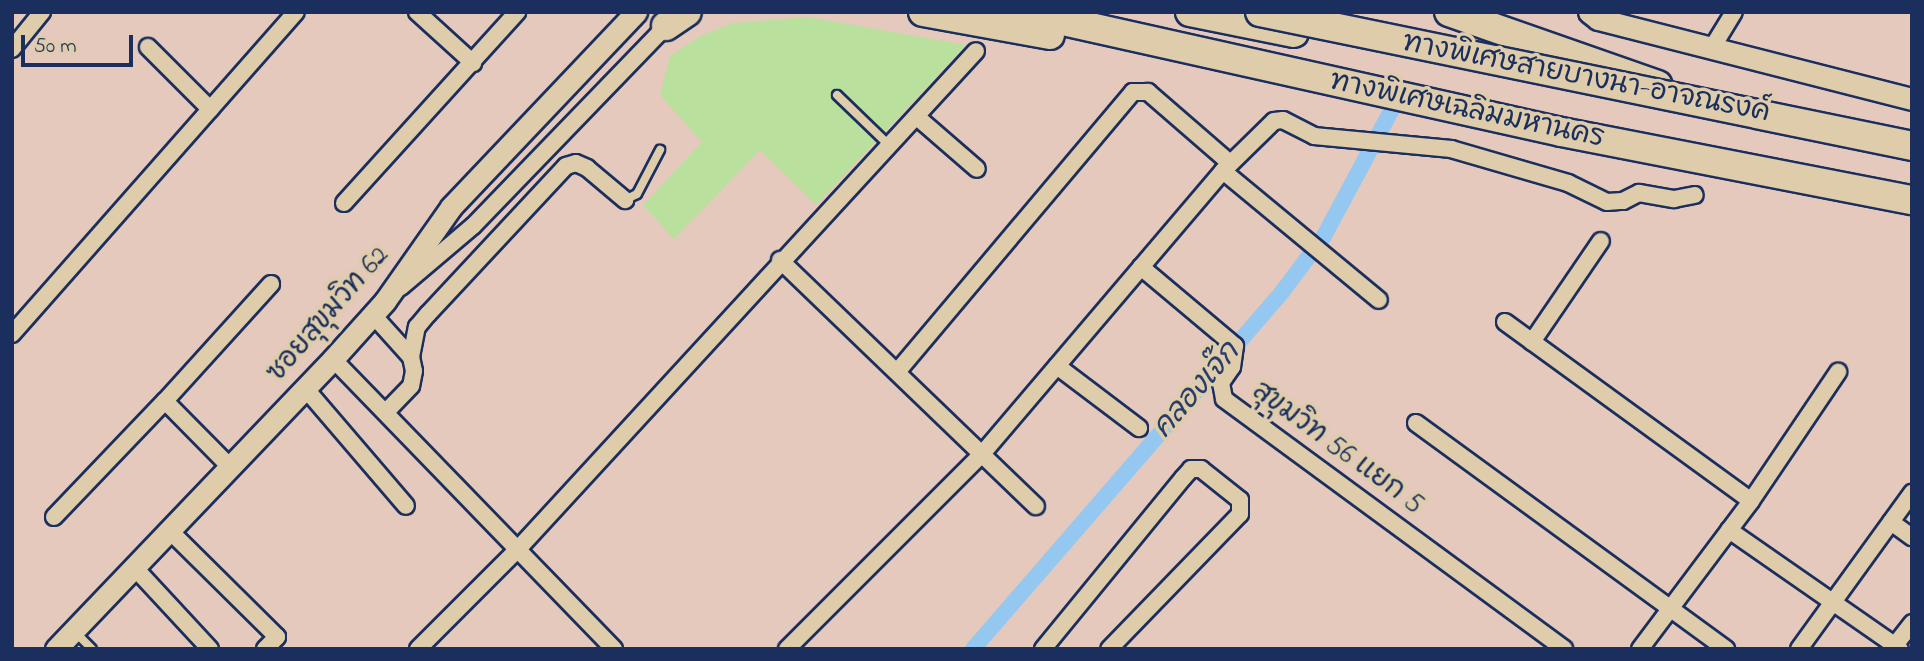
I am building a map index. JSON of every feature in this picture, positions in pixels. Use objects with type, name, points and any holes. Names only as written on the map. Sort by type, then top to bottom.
[{"type":"highway","points":[[923,12],[1246,64]]},
{"type":"highway","name":"ทางพิเศษเฉลิมมหานคร","points":[[1023,12],[1246,64],[1912,200]]},
{"type":"highway","name":"ทางพิเศษสายบางนา-อาจณรงค์","points":[[1080,12],[1912,193]]},
{"type":"highway","name":"ทางพิเศษเฉลิมมหานคร","points":[[1190,12],[1912,156]]},
{"type":"highway","name":"ทางพิเศษสายบางนา-อาจณรงค์","points":[[1260,12],[1912,146]]},
{"type":"highway","points":[[1448,12],[1782,131]]},
{"type":"street","points":[[12,49],[42,12]]},
{"type":"street","points":[[12,334],[296,12]]},
{"type":"street","points":[[417,12],[473,63]]},
{"type":"street","points":[[344,203],[517,12]]},
{"type":"street","name":"ซอยสุขุมวิท 62","points":[[57,649],[333,359],[379,308],[451,208],[636,12]]},
{"type":"street","points":[[1589,12],[1598,19],[1912,99]]},
{"type":"street","points":[[1713,48],[1734,12]]},
{"type":"street","points":[[411,357],[379,308],[473,226],[674,17]]},
{"type":"street","points":[[148,47],[210,109]]},
{"type":"street","points":[[418,649],[519,548],[780,260],[890,146],[976,51]]},
{"type":"street","points":[[897,372],[1133,92],[1148,92],[1298,236],[1379,300]]},
{"type":"street","points":[[917,117],[977,169]]},
{"type":"street","points":[[787,649],[982,454],[1263,128],[1283,120],[1314,136],[1401,141],[1451,149],[1568,183],[1606,202],[1623,201],[1639,193],[1674,199],[1695,195]]},
{"type":"street","points":[[386,412],[411,386],[411,357],[417,327],[566,166],[576,163],[587,167],[625,200]]},
{"type":"street","points":[[1531,342],[1601,240]]},
{"type":"street","points":[[780,260],[1036,506]]},
{"type":"street","name":"สุขุมวิท 56 แยก 5","points":[[1141,267],[1236,346],[1232,367],[1221,383],[1224,399],[1564,649]]},
{"type":"street","points":[[54,517],[271,284]]},
{"type":"street","points":[[1505,322],[1751,500]]},
{"type":"street","points":[[333,359],[614,649]]},
{"type":"street","points":[[1057,366],[1139,428]]},
{"type":"street","points":[[1640,649],[1670,605],[1751,500],[1838,372]]},
{"type":"street","points":[[305,388],[406,506]]},
{"type":"street","points":[[164,401],[230,467]]},
{"type":"street","points":[[1416,423],[1670,605],[1726,649]]},
{"type":"street","points":[[1043,649],[1182,478],[1191,470],[1201,468],[1240,500],[1240,514],[1109,649]]},
{"type":"street","points":[[1799,649],[1912,493]]},
{"type":"street","points":[[1891,522],[1912,537]]},
{"type":"street","points":[[169,530],[277,637],[265,649]]},
{"type":"street","points":[[1729,530],[1896,647],[1912,623]]},
{"type":"street","points":[[134,567],[211,649]]},
{"type":"lane","points":[[837,95],[890,146]]},
{"type":"lane","points":[[625,200],[637,194],[660,150]]},
{"type":"lane","points":[[74,631],[92,649]]},
{"type":"green space","points":[[808,17],[966,45],[816,205],[760,150],[674,239],[643,205],[702,142],[660,95],[670,56],[700,36],[733,23]]},
{"type":"waterway","name":"คลองเจ๊ก","points":[[973,649],[1282,292],[1324,236],[1391,111]]}]
